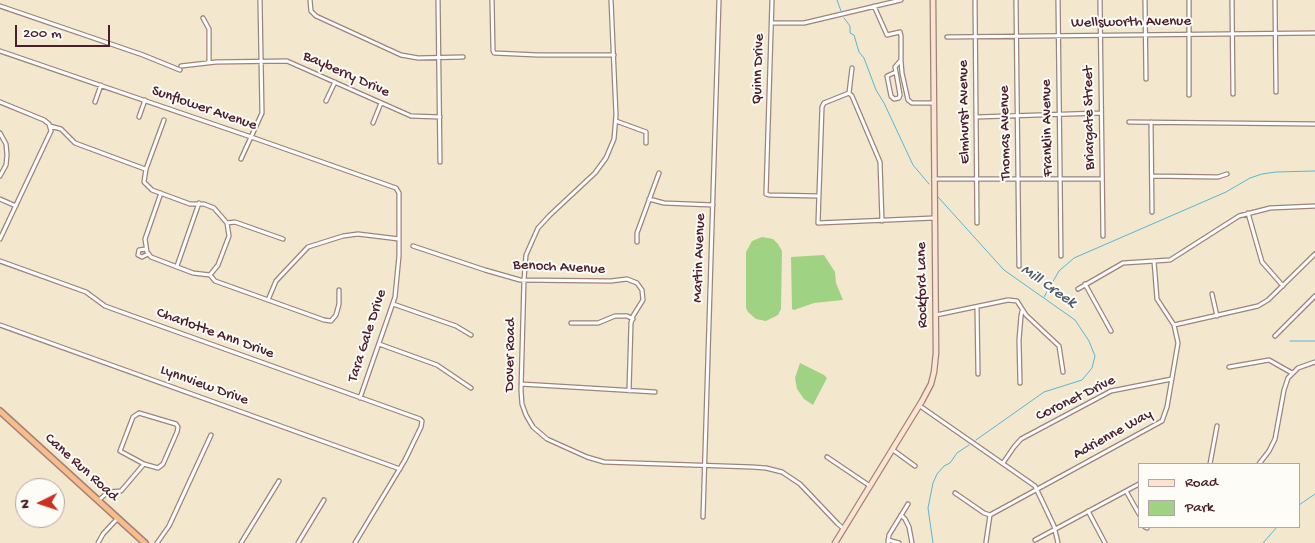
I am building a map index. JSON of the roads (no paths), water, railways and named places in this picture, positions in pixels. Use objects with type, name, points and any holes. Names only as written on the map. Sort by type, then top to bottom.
[{"type":"highway","name":"Cane Run Road","points":[[0,411],[144,543]]},
{"type":"main road","name":"Rockford Lane","points":[[835,543],[920,406],[934,372],[936,315],[933,0]]},
{"type":"street","points":[[241,159],[262,113],[260,0]]},
{"type":"street","points":[[310,0],[310,7],[314,15],[397,53],[413,57],[463,57]]},
{"type":"street","points":[[438,0],[440,162]]},
{"type":"street","points":[[492,0],[494,53],[614,55]]},
{"type":"street","name":"Dover Road","points":[[611,0],[616,121],[612,144],[601,166],[550,215],[536,233],[526,255],[521,384],[524,410],[533,427],[546,439],[596,460],[611,463],[766,468],[787,474],[800,484],[844,529]]},
{"type":"street","name":"Martin Avenue","points":[[703,517],[719,0]]},
{"type":"street","points":[[772,0],[772,23]]},
{"type":"street","points":[[872,0],[887,35],[900,32],[902,73],[908,100],[912,103],[933,102]]},
{"type":"street","name":"Quinn Drive","points":[[819,196],[766,194],[772,23],[804,23],[901,0]]},
{"type":"street","name":"Elmhurst Avenue","points":[[975,0],[977,223]]},
{"type":"street","name":"Thomas Avenue","points":[[1016,0],[1019,266]]},
{"type":"street","name":"Franklin Avenue","points":[[1058,0],[1060,256]]},
{"type":"street","name":"Briargate Street","points":[[1100,0],[1103,236]]},
{"type":"street","points":[[1145,0],[1146,79]]},
{"type":"street","points":[[1188,0],[1189,95]]},
{"type":"street","points":[[1232,0],[1232,94]]},
{"type":"street","points":[[1275,0],[1276,92]]},
{"type":"street","points":[[0,6],[180,70]]},
{"type":"street","points":[[203,18],[209,30],[209,62]]},
{"type":"street","name":"Wellsworth Avenue","points":[[947,36],[1315,33]]},
{"type":"street","name":"Sunflower Avenue","points":[[0,52],[251,136],[394,187],[398,192]]},
{"type":"street","points":[[896,72],[887,76],[890,96],[894,99],[899,98],[900,95],[896,72],[895,67],[901,60]]},
{"type":"street","name":"Bayberry Drive","points":[[181,66],[209,62],[291,62],[411,116],[440,118]]},
{"type":"street","points":[[852,68],[849,93],[852,96],[880,162],[882,221]]},
{"type":"street","points":[[326,101],[335,82]]},
{"type":"street","points":[[95,102],[101,86]]},
{"type":"street","points":[[849,93],[824,103],[822,107],[818,224],[934,218]]},
{"type":"street","points":[[139,117],[145,100]]},
{"type":"street","points":[[0,102],[44,120],[50,126],[62,129],[75,142],[146,169]]},
{"type":"street","points":[[372,123],[381,103]]},
{"type":"street","points":[[976,116],[1101,113]]},
{"type":"street","points":[[164,120],[146,169],[145,184],[152,190],[190,204],[199,203],[214,208],[227,223],[229,236],[218,266],[210,275]]},
{"type":"street","points":[[616,121],[646,132],[646,143]]},
{"type":"street","points":[[1129,122],[1315,124]]},
{"type":"street","points":[[1151,122],[1152,212]]},
{"type":"street","points":[[0,239],[49,139],[50,126]]},
{"type":"street","points":[[0,133],[6,144],[7,154],[6,165],[0,176]]},
{"type":"street","points":[[637,242],[637,233],[659,174]]},
{"type":"street","points":[[1152,176],[1218,177],[1227,174]]},
{"type":"street","points":[[934,179],[1102,179]]},
{"type":"street","name":"Tara Gale Drive","points":[[360,398],[393,304],[398,272],[398,192]]},
{"type":"street","points":[[161,193],[146,239],[146,249],[151,257],[193,273],[210,275],[216,281],[324,320],[331,321],[336,315],[339,304],[339,290]]},
{"type":"street","points":[[0,199],[16,206]]},
{"type":"street","points":[[649,199],[664,203],[713,205]]},
{"type":"street","points":[[177,267],[199,203]]},
{"type":"street","points":[[1078,289],[1123,263],[1170,260],[1232,219],[1248,213],[1270,208],[1315,206]]},
{"type":"street","points":[[1248,213],[1262,262],[1283,286]]},
{"type":"street","points":[[227,223],[235,222],[283,239]]},
{"type":"street","points":[[268,300],[276,281],[308,247],[343,236],[358,234],[399,239]]},
{"type":"street","name":"Benoch Avenue","points":[[413,246],[486,270],[524,280],[631,280],[639,285],[644,296],[642,305],[633,319]]},
{"type":"street","points":[[146,249],[139,250],[138,255],[142,258],[148,254]]},
{"type":"street","points":[[1174,325],[1258,306],[1268,300],[1315,254]]},
{"type":"street","name":"Adrienne Way","points":[[990,515],[1161,423],[1166,413],[1178,343],[1174,325],[1157,299],[1154,261]]},
{"type":"street","name":"Charlotte Ann Drive","points":[[0,262],[86,292],[105,306],[419,419],[422,421],[422,424],[400,469]]},
{"type":"street","points":[[1085,284],[1111,331]]},
{"type":"street","points":[[1212,294],[1217,316]]},
{"type":"street","points":[[1274,336],[1315,296]]},
{"type":"street","points":[[936,315],[1015,300],[1019,302],[1023,311],[1059,346],[1063,372]]},
{"type":"street","points":[[393,304],[456,326],[471,335]]},
{"type":"street","points":[[977,307],[978,374]]},
{"type":"street","points":[[1020,383],[1020,316],[1023,311]]},
{"type":"street","points":[[571,323],[598,323],[615,316],[627,316],[633,319],[629,392]]},
{"type":"street","name":"Lynnview Drive","points":[[0,325],[400,469]]},
{"type":"street","points":[[379,344],[437,365],[471,388]]},
{"type":"street","points":[[1230,367],[1268,360],[1292,373]]},
{"type":"street","points":[[1259,463],[1270,451],[1275,439],[1285,385],[1292,373],[1301,367],[1315,362]]},
{"type":"street","name":"Coronet Drive","points":[[1003,463],[1021,439],[1110,391],[1172,378]]},
{"type":"street","points":[[521,384],[629,392],[654,392]]},
{"type":"street","points":[[920,406],[1032,484],[1037,489],[1055,529],[1058,543]]},
{"type":"street","points":[[139,413],[176,424],[178,428],[178,432],[161,467],[154,468],[144,464],[120,451],[133,417],[139,413]]},
{"type":"street","points":[[1210,463],[1217,426]]},
{"type":"street","points":[[157,543],[169,526],[211,435]]},
{"type":"street","points":[[893,450],[915,466]]},
{"type":"street","points":[[828,457],[870,486]]},
{"type":"street","points":[[98,501],[108,492],[121,491],[144,464]]},
{"type":"street","points":[[355,543],[400,469]]},
{"type":"street","points":[[241,543],[279,481]]},
{"type":"street","points":[[1035,540],[1138,485]]},
{"type":"street","points":[[1126,491],[1138,512]]},
{"type":"street","points":[[955,493],[984,514],[990,515],[986,542]]},
{"type":"street","points":[[298,543],[324,500]]},
{"type":"street","points":[[899,543],[888,542],[889,535],[908,504]]},
{"type":"street","points":[[1088,511],[1105,543]]},
{"type":"street","points":[[901,515],[909,527],[912,543]]},
{"type":"street","points":[[98,543],[118,518]]},
{"type":"waterway","name":"Mill Creek","points":[[837,0],[841,11]]},
{"type":"waterway","name":"Mill Creek","points":[[844,18],[850,26],[850,33],[854,35],[859,52],[864,58],[876,90],[913,165],[929,184]]},
{"type":"waterway","points":[[1044,297],[1059,271],[1074,258],[1226,192],[1250,178],[1276,172],[1315,171]]},
{"type":"waterway","name":"Mill Creek","points":[[938,197],[1004,270],[1075,320],[1089,341],[1095,356],[1092,368],[1082,380],[1044,392],[976,440]]},
{"type":"waterway","points":[[1291,322],[1315,299]]},
{"type":"waterway","points":[[1282,331],[1289,324]]},
{"type":"waterway","points":[[1290,341],[1315,341]]},
{"type":"waterway","name":"Mill Creek","points":[[933,543],[928,508],[933,483],[937,474],[944,466],[950,463],[957,453],[969,445]]},
{"type":"waterway","points":[[1300,504],[1315,494]]},
{"type":"waterway","points":[[1263,543],[1276,528]]}]
